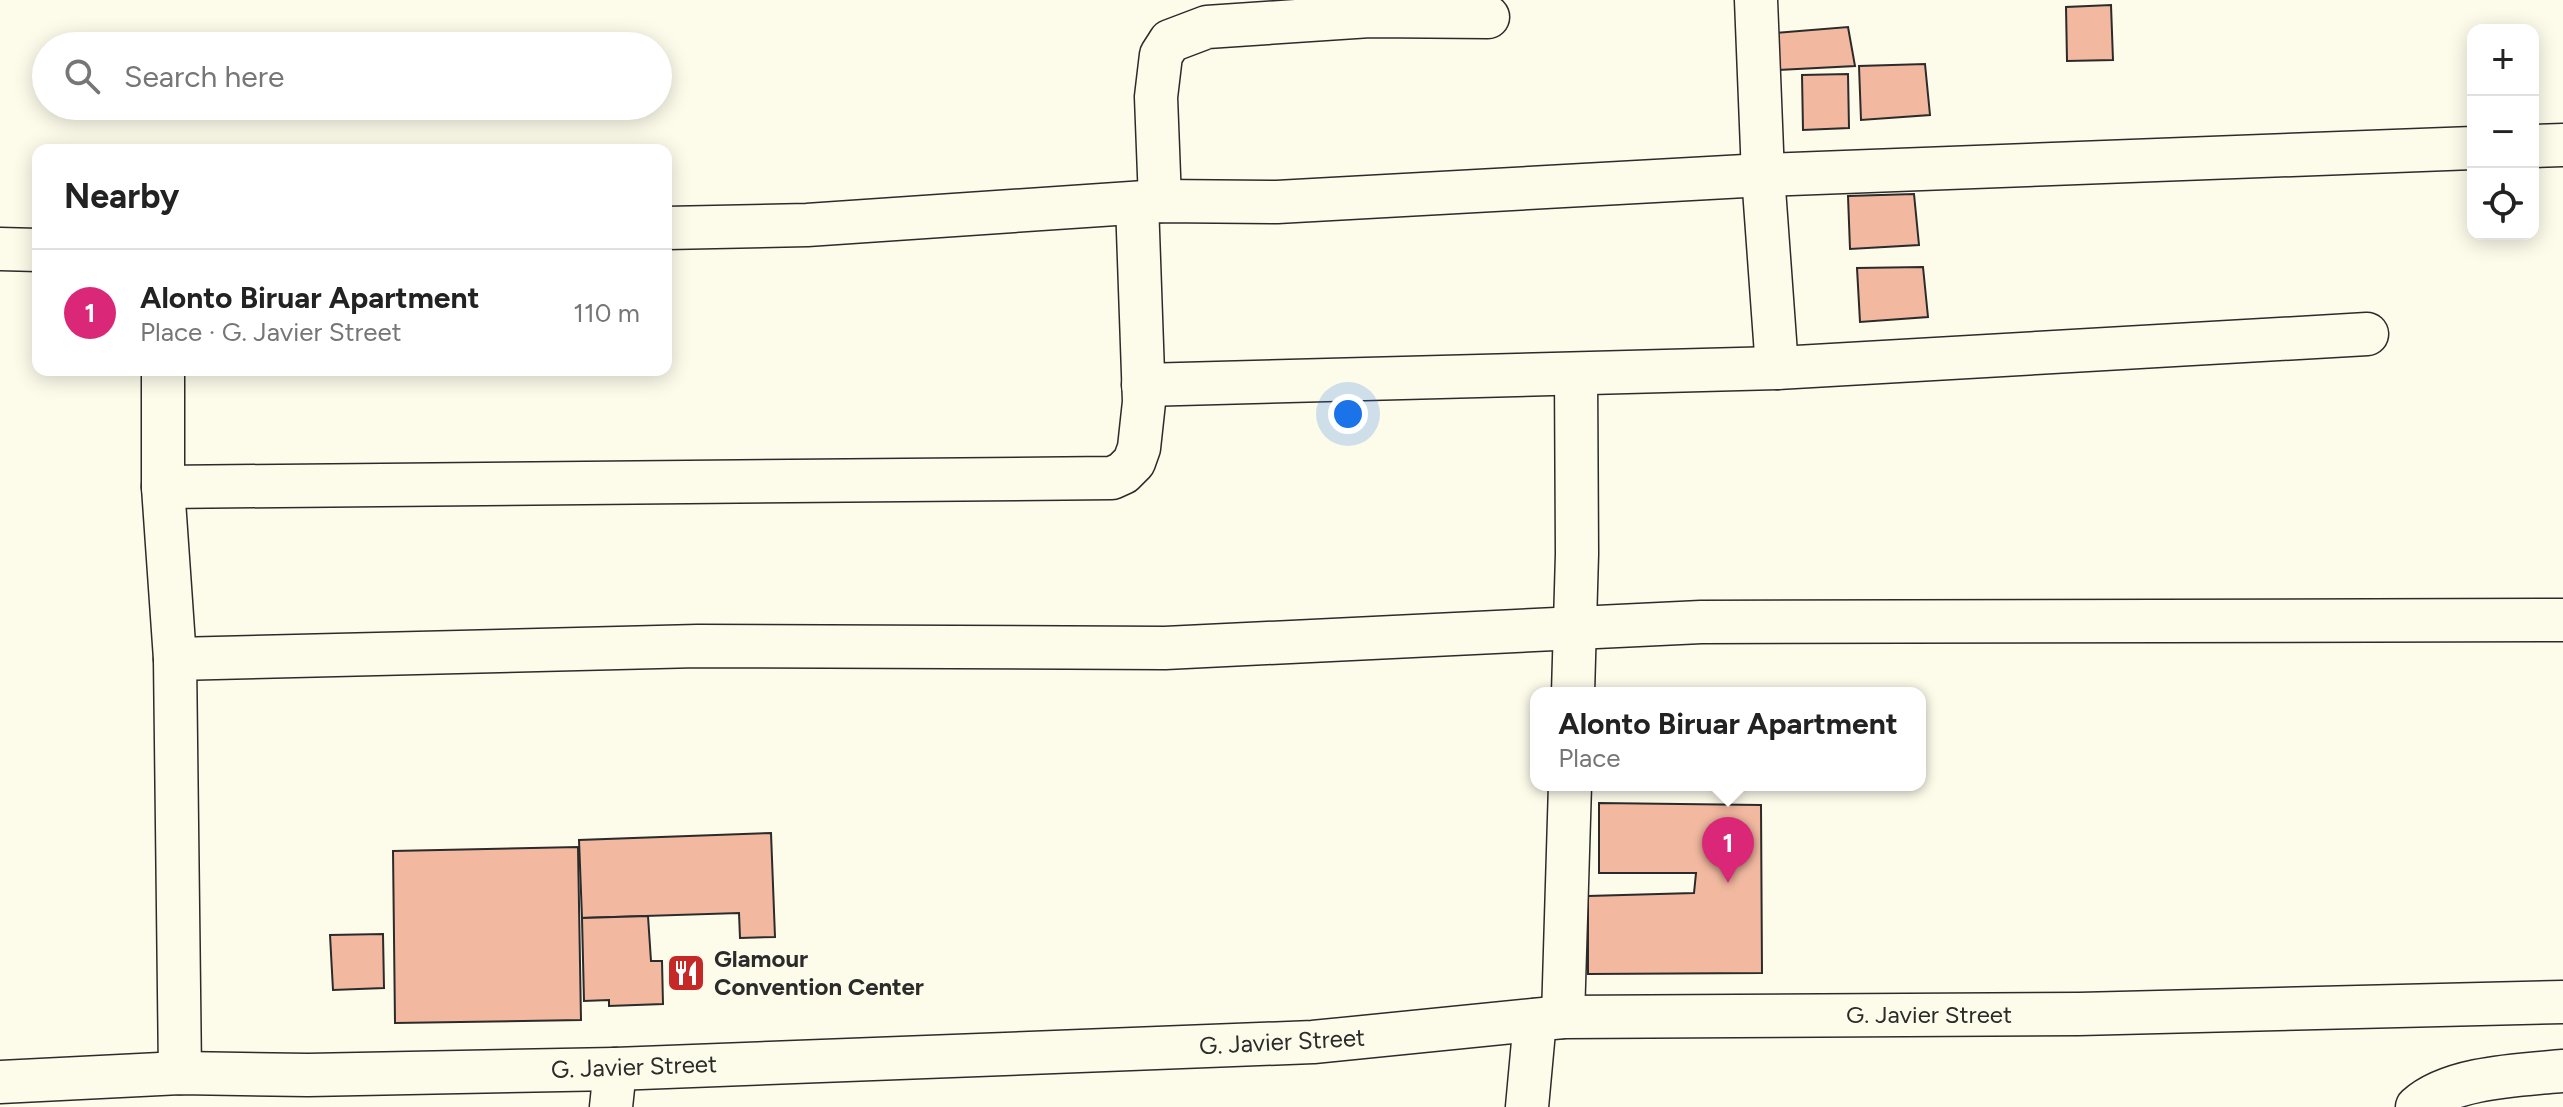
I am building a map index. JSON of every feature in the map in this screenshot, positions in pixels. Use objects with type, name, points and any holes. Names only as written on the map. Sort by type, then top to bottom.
[{"type":"street","points":[[1756,0],[1763,175],[1777,368]]},
{"type":"street","points":[[163,487],[1112,478],[1123,473],[1134,462],[1139,448],[1144,402],[1149,202],[1156,97],[1161,55],[1170,41],[1207,27],[1370,16],[1488,17]]},
{"type":"street","points":[[2539,146],[2563,145]]},
{"type":"street","points":[[672,228],[807,225],[1149,202],[1277,202],[1763,175],[2467,148]]},
{"type":"street","points":[[0,249],[32,250]]},
{"type":"street","points":[[1143,385],[1777,368],[2367,334]]},
{"type":"street","points":[[1573,687],[1577,554],[1576,374]]},
{"type":"street","points":[[163,376],[163,487],[175,659],[180,1073]]},
{"type":"street","points":[[175,659],[698,646],[1165,648],[1701,622],[2563,620]]},
{"type":"street","points":[[1527,1107],[1549,1018],[1569,791]]},
{"type":"street","name":"G. Javier Street","points":[[0,1082],[180,1073],[307,1091],[613,1088],[1313,1042],[1549,1018],[2094,1014],[2563,1002]]},
{"type":"street","points":[[2417,1107],[2426,1099],[2466,1084],[2563,1071]]},
{"type":"building","points":[[2111,5],[2113,60],[2067,61],[2066,7]]},
{"type":"building","points":[[1848,27],[1855,66],[1776,70],[1774,33]]},
{"type":"building","points":[[1925,64],[1930,115],[1861,120],[1859,66]]},
{"type":"building","points":[[1848,74],[1849,128],[1803,130],[1802,75]]},
{"type":"building","points":[[1914,194],[1919,245],[1850,249],[1848,196]]},
{"type":"building","points":[[1923,267],[1928,317],[1860,322],[1857,268]]},
{"type":"building","points":[[1599,803],[1761,805],[1762,973],[1588,974],[1588,896],[1694,893],[1696,873],[1599,873]]},
{"type":"building","points":[[771,833],[775,937],[740,938],[739,913],[582,918],[579,840]]},
{"type":"building","points":[[578,847],[581,1020],[395,1023],[393,851]]},
{"type":"building","points":[[648,916],[651,961],[662,961],[663,1004],[609,1006],[609,1000],[584,1001],[582,918]]},
{"type":"building","points":[[383,934],[384,988],[333,990],[330,935]]},
{"type":"place","name":"Alonto Biruar Apartment","points":[[1728,883]]},
{"type":"place","name":"Glamour Convention Center","points":[[686,973]]}]
